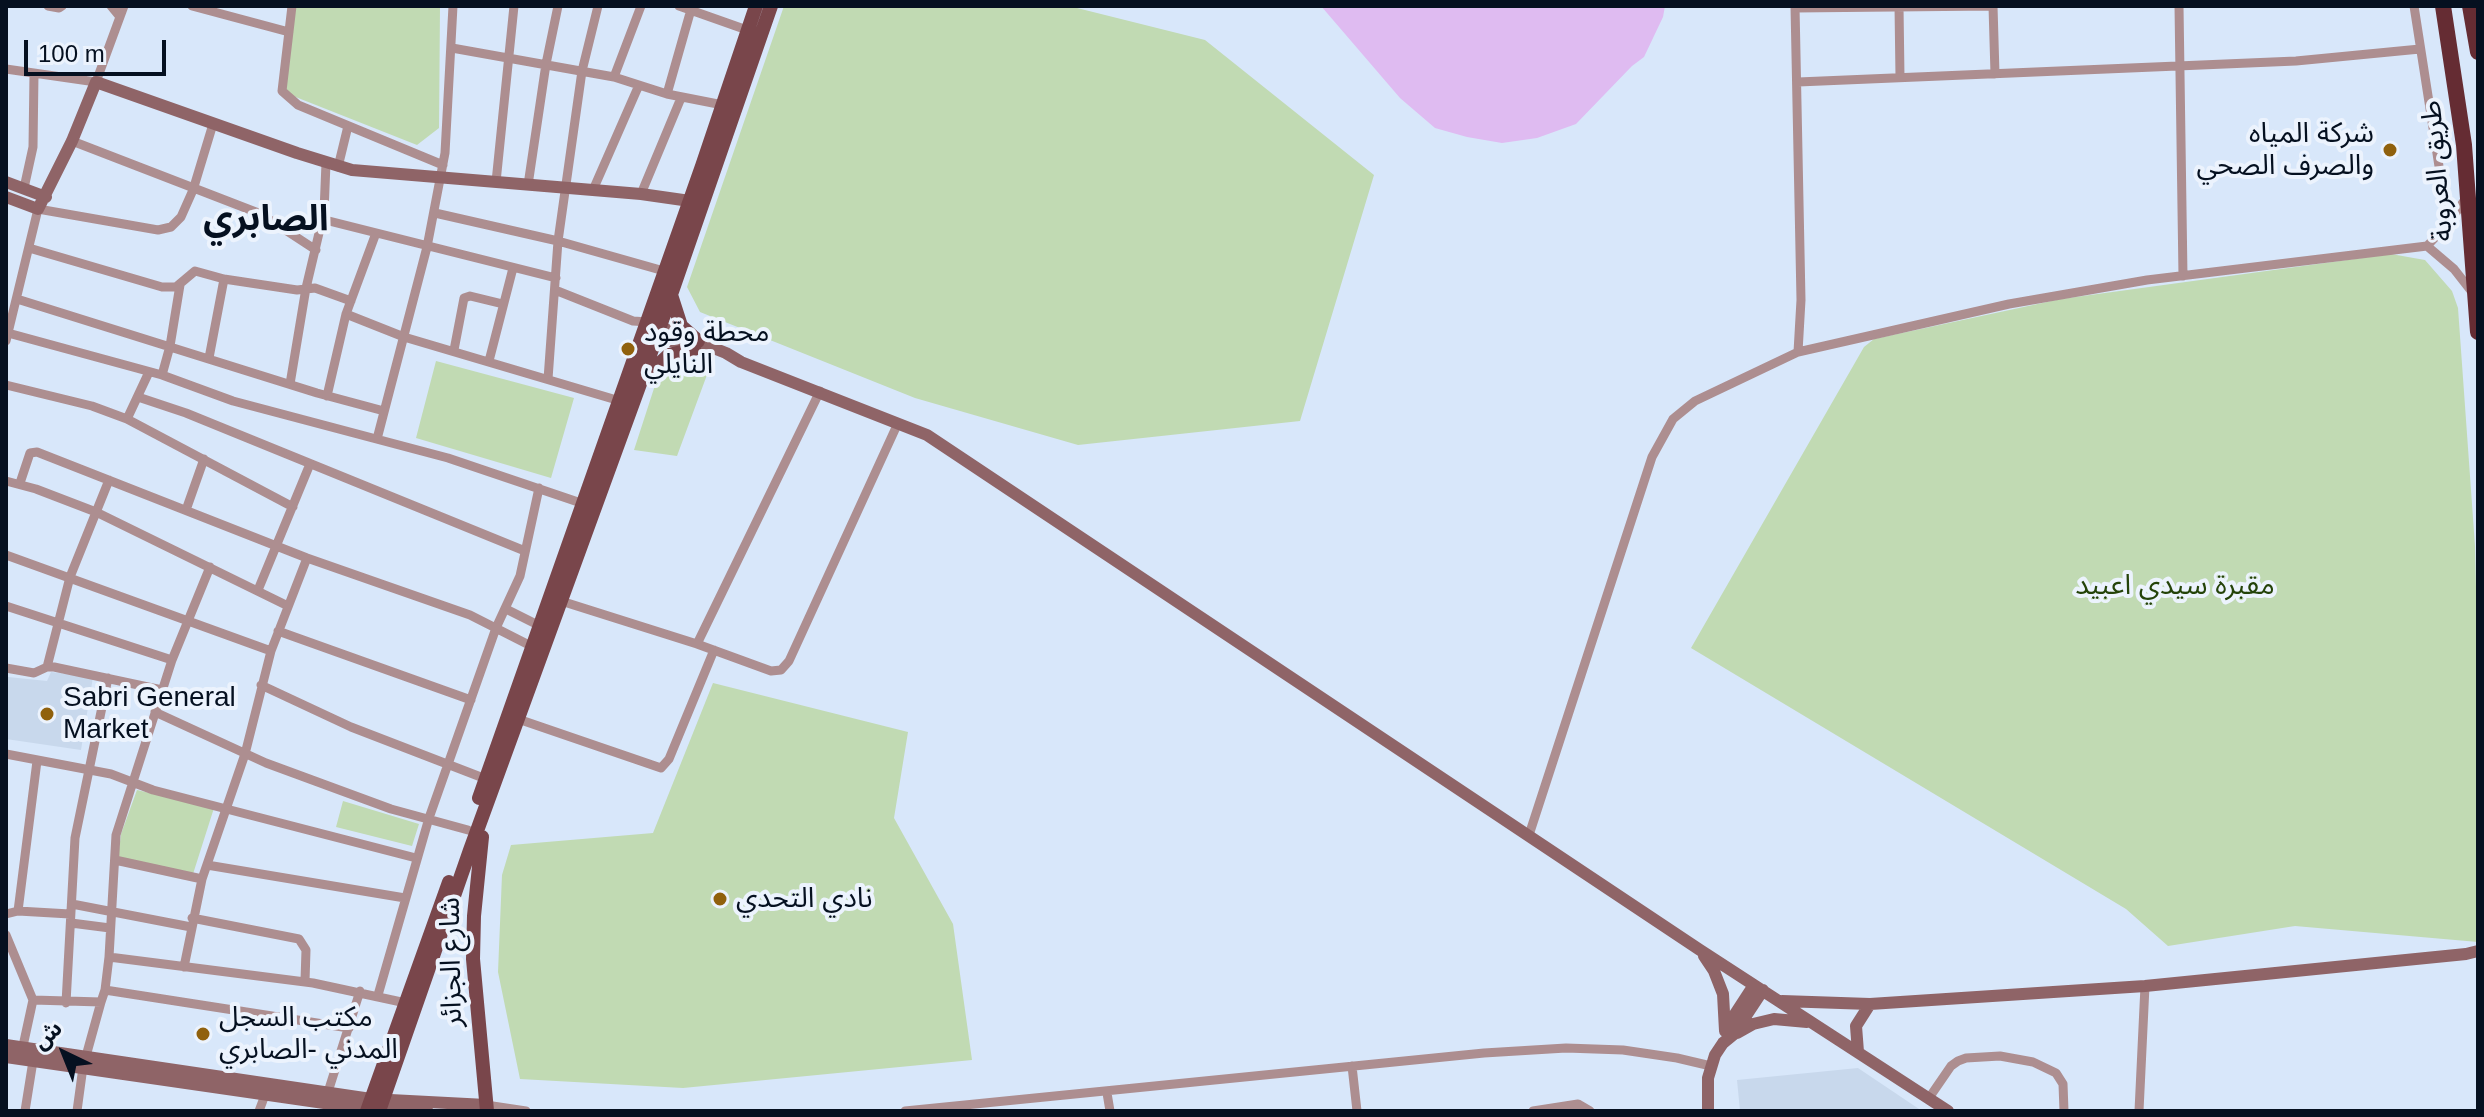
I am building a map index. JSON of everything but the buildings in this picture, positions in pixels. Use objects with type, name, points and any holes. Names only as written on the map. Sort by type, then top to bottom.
[{"type":"highway","name":"طريق العروبة","points":[[2443,6],[2458,100],[2478,332]]},
{"type":"highway","points":[[2470,6],[2478,52]]},
{"type":"main road","points":[[374,1106],[470,850],[486,779],[648,328],[664,271],[756,6]]},
{"type":"main road","points":[[374,1106],[406,1003],[475,820],[518,719],[641,381],[648,328],[671,291],[771,6]]},
{"type":"main road","points":[[6,197],[38,209],[72,141],[96,82],[332,165],[442,171],[496,182],[690,201]]},
{"type":"main road","points":[[6,182],[46,197]]},
{"type":"main road","points":[[671,291],[681,326],[696,345]]},
{"type":"main road","points":[[648,328],[820,391],[898,423],[946,447],[1700,950],[1948,1111]]},
{"type":"main road","points":[[641,381],[669,355],[696,345]]},
{"type":"main road","name":"شارع الجزائر","points":[[475,820],[473,959],[484,1109]]},
{"type":"main road","name":"شارع الجزائر","points":[[470,850],[466,941],[484,1109]]},
{"type":"main road","points":[[1700,950],[1714,971],[1723,994],[1727,1036]]},
{"type":"main road","points":[[1778,1000],[1870,1004],[2145,986],[2472,953],[2478,963]]},
{"type":"main road","points":[[1708,1111],[1711,1066],[1759,987]]},
{"type":"main road","points":[[1858,1052],[1856,1026],[1870,1004]]},
{"type":"main road","points":[[1727,1036],[1753,1024],[1774,1019],[1796,1019],[1817,1025]]},
{"type":"main road","points":[[6,1045],[265,1095],[374,1106],[484,1109]]},
{"type":"main road","points":[[6,1057],[85,1062],[328,1092],[374,1106]]},
{"type":"street","points":[[48,6],[62,6]]},
{"type":"street","points":[[111,6],[120,17]]},
{"type":"street","points":[[6,69],[96,82],[124,6]]},
{"type":"street","points":[[192,6],[289,32]]},
{"type":"street","points":[[292,6],[282,91],[298,105],[442,171]]},
{"type":"street","points":[[377,439],[435,213],[442,171],[453,6]]},
{"type":"street","points":[[496,182],[514,6]]},
{"type":"street","points":[[528,185],[558,6]]},
{"type":"street","points":[[548,379],[558,241],[582,71],[598,6]]},
{"type":"street","points":[[614,77],[641,6]]},
{"type":"street","points":[[679,6],[747,30]]},
{"type":"street","points":[[1798,352],[1801,300],[1795,7],[1993,6],[1995,74]]},
{"type":"street","points":[[2179,6],[2183,276]]},
{"type":"street","points":[[2414,6],[2448,224]]},
{"type":"street","points":[[667,94],[691,8]]},
{"type":"street","points":[[1899,8],[1900,77]]},
{"type":"street","points":[[452,48],[614,77],[681,98],[723,105]]},
{"type":"street","points":[[1798,82],[2296,61],[2420,49]]},
{"type":"street","points":[[24,188],[33,147],[34,74]]},
{"type":"street","points":[[593,190],[639,85]]},
{"type":"street","points":[[641,194],[681,98]]},
{"type":"street","points":[[213,124],[193,190],[181,217],[165,230],[38,209],[17,299],[10,312],[7,337],[162,375],[233,401],[377,439],[584,504]]},
{"type":"street","points":[[290,384],[332,165],[348,126]]},
{"type":"street","points":[[72,141],[261,214],[316,250]]},
{"type":"street","points":[[1529,835],[1652,457],[1665,429],[1695,401],[1798,352],[2043,297],[2427,246],[2448,224],[2468,195]]},
{"type":"street","points":[[46,197],[62,211]]},
{"type":"street","points":[[435,213],[558,241],[664,271]]},
{"type":"street","points":[[321,219],[556,278]]},
{"type":"street","points":[[327,396],[346,314],[376,233]]},
{"type":"street","points":[[2427,246],[2454,269],[2475,297]]},
{"type":"street","points":[[29,248],[162,287],[180,285],[195,271],[224,279],[297,290],[315,288],[351,301]]},
{"type":"street","points":[[489,361],[513,268]]},
{"type":"street","points":[[209,358],[224,279]]},
{"type":"street","points":[[162,375],[180,285]]},
{"type":"street","points":[[555,290],[648,328]]},
{"type":"street","points":[[454,350],[464,298],[470,296],[503,304]]},
{"type":"street","points":[[17,299],[384,411]]},
{"type":"street","points":[[346,314],[404,337],[620,401]]},
{"type":"street","points":[[127,419],[149,372]]},
{"type":"street","points":[[6,385],[92,406],[127,419],[293,507]]},
{"type":"street","points":[[697,644],[820,391]]},
{"type":"street","points":[[138,397],[525,551]]},
{"type":"street","points":[[561,601],[771,671],[784,667],[898,423]]},
{"type":"street","points":[[20,483],[32,451],[307,558],[470,615],[533,647]]},
{"type":"street","points":[[186,510],[204,459]]},
{"type":"street","points":[[258,590],[310,464]]},
{"type":"street","points":[[47,667],[70,577],[109,480]]},
{"type":"street","points":[[6,481],[20,483],[96,512],[288,606]]},
{"type":"street","points":[[378,995],[416,858],[447,764],[496,628],[520,576],[539,488]]},
{"type":"street","points":[[6,555],[271,651]]},
{"type":"street","points":[[184,967],[202,879],[245,754],[271,651],[307,558]]},
{"type":"street","points":[[77,1111],[85,1062],[105,990],[116,835],[172,660],[210,567]]},
{"type":"street","points":[[6,606],[172,660]]},
{"type":"street","points":[[506,609],[540,626]]},
{"type":"street","points":[[278,631],[471,700]]},
{"type":"street","points":[[518,719],[661,768],[669,759],[714,650]]},
{"type":"street","points":[[6,668],[34,673],[47,667],[162,690]]},
{"type":"street","points":[[66,1003],[75,838],[108,678]]},
{"type":"street","points":[[261,685],[351,727],[486,779]]},
{"type":"street","points":[[155,712],[245,754],[391,809],[429,818],[475,820]]},
{"type":"street","points":[[6,754],[89,769],[416,858]]},
{"type":"street","points":[[18,911],[37,761]]},
{"type":"street","points":[[115,860],[202,879]]},
{"type":"street","points":[[207,865],[405,898]]},
{"type":"street","points":[[6,914],[18,911],[71,914],[112,911],[299,939],[306,950],[305,981]]},
{"type":"street","points":[[71,914],[110,928]]},
{"type":"street","points":[[6,935],[33,1000],[23,1046]]},
{"type":"street","points":[[109,957],[305,981],[406,1003]]},
{"type":"street","points":[[2139,1111],[2145,986]]},
{"type":"street","points":[[105,990],[349,1028]]},
{"type":"street","points":[[328,1092],[360,991]]},
{"type":"street","points":[[33,1000],[101,1002]]},
{"type":"street","points":[[905,1111],[1484,1053],[1587,1048],[1660,1054],[1711,1066]]},
{"type":"street","points":[[1929,1098],[1951,1066],[1958,1061],[2000,1056],[2033,1062],[2056,1073],[2063,1084],[2064,1111]]},
{"type":"street","points":[[25,1111],[33,1061]]},
{"type":"street","points":[[1352,1066],[1357,1111]]},
{"type":"street","points":[[1107,1093],[1110,1111]]},
{"type":"street","points":[[259,1111],[265,1095]]},
{"type":"street","points":[[1533,1111],[1578,1104],[1590,1111]]},
{"type":"street","points":[[484,1109],[526,1111]]},
{"type":"shaded area","points":[[1321,6],[1665,6],[1644,57],[1576,124],[1537,138],[1502,143],[1435,128],[1400,98]]},
{"type":"shaded area","name":"Sabri General Market","points":[[51,672],[93,677],[81,750],[6,739],[8,677],[47,681]]},
{"type":"shaded area","points":[[1858,1068],[1922,1111],[1740,1111],[1737,1080]]},
{"type":"green space","points":[[293,6],[440,6],[439,128],[417,145],[283,92]]},
{"type":"green space","points":[[784,6],[1069,6],[1205,40],[1374,175],[1300,421],[1078,445],[915,398],[700,312],[687,287]]},
{"type":"green space","name":"مقبرة سيدي اعبيد","points":[[2391,254],[2425,260],[2452,291],[2458,308],[2475,546],[2478,942],[2295,926],[2168,946],[2126,909],[1691,648],[1864,347],[1874,339],[2061,299]]},
{"type":"green space","points":[[436,361],[574,398],[551,478],[416,438]]},
{"type":"green space","points":[[669,364],[711,364],[677,456],[634,450],[658,376]]},
{"type":"green space","name":"نادي التحدي","points":[[713,683],[908,732],[894,818],[953,924],[972,1060],[683,1088],[520,1079],[498,972],[502,875],[511,845],[653,833]]},
{"type":"green space","points":[[137,790],[214,808],[193,874],[118,858],[121,834]]},
{"type":"green space","points":[[343,801],[419,824],[412,846],[336,827]]},
{"type":"place","name":"شركة المياه والصرف الصحي","points":[[2390,150]]},
{"type":"place","name":"محطة وقود النايلي","points":[[628,349]]},
{"type":"place","name":"Sabri General Market","points":[[47,714]]},
{"type":"place","name":"نادي التحدي","points":[[720,899]]},
{"type":"place","name":"مكتب السجل المدني -الصابري","points":[[203,1034]]},
{"type":"district","name":"الصابري","points":[[266,220]]}]
